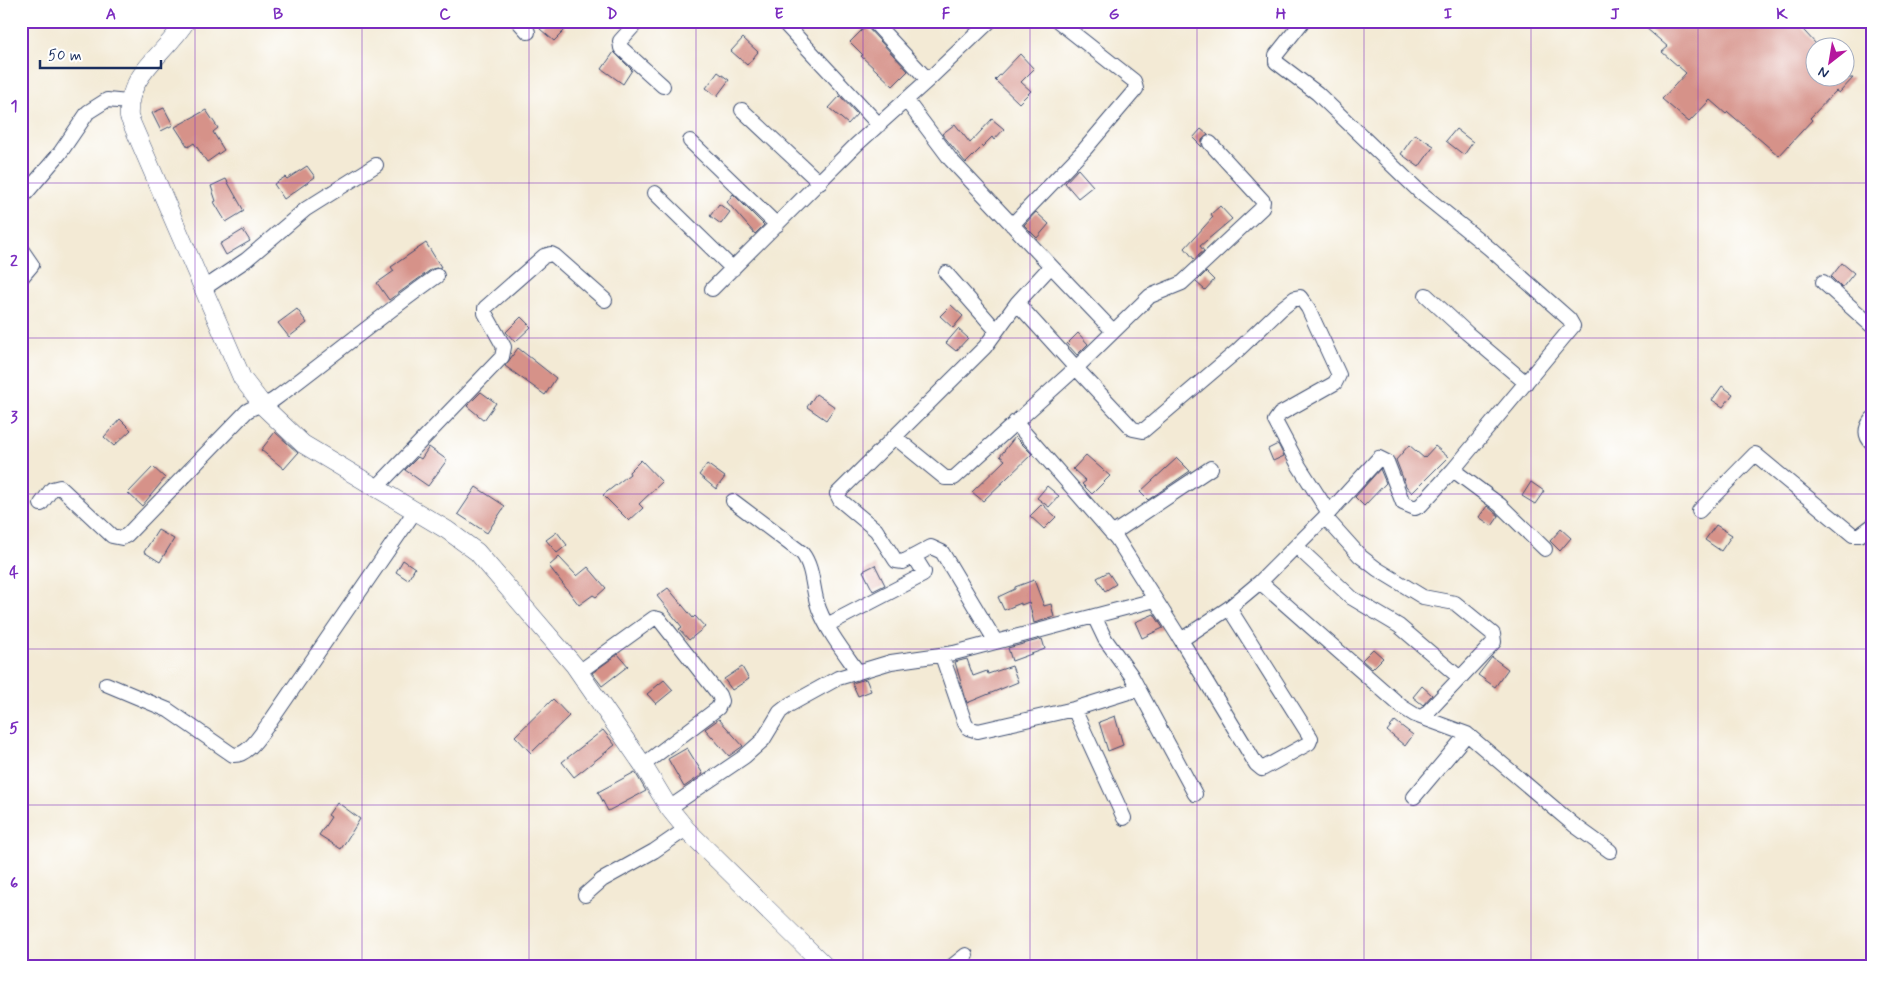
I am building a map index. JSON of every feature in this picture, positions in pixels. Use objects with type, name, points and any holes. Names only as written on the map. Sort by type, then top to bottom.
[{"type":"street","points":[[186,21],[134,86],[128,102],[129,117],[242,378],[261,404],[303,444],[447,530],[477,552],[579,672],[643,765],[669,808],[686,829],[826,967]]},
{"type":"street","points":[[518,21],[528,32]]},
{"type":"street","points":[[638,21],[620,41],[621,48],[664,86]]},
{"type":"street","points":[[873,21],[928,80]]},
{"type":"street","points":[[712,289],[879,124],[990,21]]},
{"type":"street","points":[[1012,225],[1085,149],[1136,88],[1134,81],[1058,21]]},
{"type":"street","points":[[1181,640],[1229,608],[1260,582],[1327,515],[1379,458],[1386,462],[1403,503],[1415,508],[1453,470],[1572,329],[1572,322],[1489,248],[1421,193],[1318,93],[1276,62],[1276,55],[1303,21]]},
{"type":"street","points":[[786,25],[879,124]]},
{"type":"street","points":[[21,199],[60,153],[88,112],[107,100],[128,102]]},
{"type":"street","points":[[906,100],[940,147],[1113,331]]},
{"type":"street","points":[[742,110],[820,183]]},
{"type":"street","points":[[690,141],[777,225]]},
{"type":"street","points":[[896,438],[949,479],[958,474],[1076,368],[1150,296],[1172,288],[1190,276],[1262,208],[1264,201],[1210,143]]},
{"type":"street","points":[[203,289],[246,260],[306,210],[376,165]]},
{"type":"street","points":[[655,193],[733,269]]},
{"type":"street","points":[[21,249],[32,265],[21,278]]},
{"type":"street","points":[[376,488],[502,356],[504,347],[485,313],[485,308],[544,256],[551,254],[555,256],[604,300]]},
{"type":"street","points":[[996,642],[942,552],[931,547],[903,562],[896,561],[876,530],[838,497],[840,491],[896,438],[985,347],[1017,303],[1051,266]]},
{"type":"street","points":[[946,274],[996,330]]},
{"type":"street","points":[[41,504],[52,490],[60,487],[112,536],[122,538],[248,411],[261,404],[273,401],[368,326],[437,276]]},
{"type":"street","points":[[1823,282],[1872,326]]},
{"type":"street","points":[[1426,295],[1526,383]]},
{"type":"street","points":[[1017,303],[1133,429],[1143,431],[1243,346],[1281,309],[1295,298],[1300,297],[1308,308],[1339,375],[1335,383],[1280,414],[1275,421],[1327,515],[1360,556],[1377,569],[1422,597],[1455,603],[1493,634],[1494,642],[1423,718]]},
{"type":"street","points":[[1872,419],[1866,431],[1867,438],[1872,444]]},
{"type":"street","points":[[1015,422],[1112,534],[1132,560],[1259,768],[1265,768],[1309,743],[1311,738],[1229,608]]},
{"type":"street","points":[[1699,511],[1755,454],[1853,534],[1860,535],[1872,526]]},
{"type":"street","points":[[1112,534],[1211,468]]},
{"type":"street","points":[[1453,470],[1500,505],[1545,549]]},
{"type":"street","points":[[733,501],[802,554],[807,560],[813,592],[827,625],[858,672]]},
{"type":"street","points":[[106,684],[168,710],[238,756],[246,751],[275,714],[415,511]]},
{"type":"street","points":[[1296,546],[1345,592],[1399,626],[1460,678]]},
{"type":"street","points":[[827,625],[923,575],[924,572],[914,556]]},
{"type":"street","points":[[1260,582],[1402,707],[1423,718],[1467,734],[1574,825],[1610,851]]},
{"type":"street","points":[[669,808],[744,757],[763,740],[780,712],[788,705],[838,678],[891,662],[942,656],[1155,600]]},
{"type":"street","points":[[1094,616],[1105,639],[1124,663],[1195,794]]},
{"type":"street","points":[[579,672],[654,618],[659,619],[719,695],[721,700],[718,708],[643,765]]},
{"type":"street","points":[[942,656],[965,724],[978,731],[1074,709],[1138,689]]},
{"type":"street","points":[[1074,709],[1124,818]]},
{"type":"street","points":[[1414,797],[1467,734]]},
{"type":"street","points":[[585,895],[602,880],[686,829]]},
{"type":"street","points":[[951,967],[966,954]]},
{"type":"building","points":[[547,21],[558,21],[566,29],[554,41],[540,29]]},
{"type":"building","points":[[1638,21],[1795,21],[1811,38],[1806,38],[1806,88],[1844,88],[1839,93],[1836,91],[1810,118],[1812,120],[1779,156],[1728,112],[1726,114],[1710,100],[1689,122],[1662,99],[1686,73],[1662,52],[1668,47]]},
{"type":"building","points":[[866,26],[908,71],[893,86],[861,56],[863,55],[850,42]]},
{"type":"building","points":[[743,38],[758,52],[747,65],[731,51]]},
{"type":"building","points":[[614,52],[632,70],[623,84],[602,69]]},
{"type":"building","points":[[1020,54],[1034,69],[1021,82],[1031,91],[1019,103],[995,80]]},
{"type":"building","points":[[718,72],[729,80],[717,96],[706,88]]},
{"type":"building","points":[[840,96],[857,114],[848,124],[829,108]]},
{"type":"building","points":[[164,108],[173,125],[161,131],[152,113]]},
{"type":"building","points":[[206,110],[218,128],[213,132],[224,150],[207,162],[194,143],[188,147],[175,127]]},
{"type":"building","points":[[992,119],[1004,129],[994,140],[992,137],[966,163],[942,134],[955,124],[970,143]]},
{"type":"building","points":[[1201,129],[1208,135],[1202,140],[1202,147],[1193,138]]},
{"type":"building","points":[[1456,129],[1473,142],[1464,155],[1446,141]]},
{"type":"building","points":[[1415,134],[1434,146],[1419,167],[1401,154]]},
{"type":"building","points":[[307,166],[315,177],[284,199],[274,184],[285,177],[287,179]]},
{"type":"building","points":[[1078,169],[1093,186],[1078,198],[1065,183]]},
{"type":"building","points":[[226,179],[244,211],[226,222],[214,202],[216,201],[211,186]]},
{"type":"building","points":[[733,194],[764,225],[755,234],[727,202]]},
{"type":"building","points":[[719,204],[730,212],[721,224],[710,216]]},
{"type":"building","points":[[1220,206],[1232,219],[1200,246],[1204,251],[1194,259],[1185,248],[1213,217],[1211,214]]},
{"type":"building","points":[[1036,212],[1049,224],[1037,238],[1024,225]]},
{"type":"building","points":[[243,230],[250,241],[226,255],[220,244]]},
{"type":"building","points":[[426,243],[441,267],[432,269],[389,300],[377,283],[394,271],[391,267]]},
{"type":"building","points":[[1842,263],[1854,273],[1842,288],[1831,277]]},
{"type":"building","points":[[1206,272],[1214,280],[1205,290],[1196,282]]},
{"type":"building","points":[[951,305],[963,316],[953,328],[940,316]]},
{"type":"building","points":[[297,309],[307,323],[289,337],[278,323]]},
{"type":"building","points":[[521,317],[531,327],[515,342],[506,332]]},
{"type":"building","points":[[958,329],[968,338],[956,351],[946,343]]},
{"type":"building","points":[[1078,333],[1088,344],[1077,355],[1067,344]]},
{"type":"building","points":[[518,348],[556,378],[545,395],[505,366]]},
{"type":"building","points":[[1722,386],[1733,394],[1723,407],[1712,400]]},
{"type":"building","points":[[481,392],[496,403],[484,420],[467,406]]},
{"type":"building","points":[[816,394],[835,407],[826,420],[807,407]]},
{"type":"building","points":[[120,419],[131,430],[114,446],[104,437]]},
{"type":"building","points":[[275,432],[298,453],[284,469],[261,450]]},
{"type":"building","points":[[1015,437],[1032,454],[983,501],[972,492],[1005,460],[1000,456]]},
{"type":"building","points":[[1278,444],[1284,456],[1273,461],[1268,449]]},
{"type":"building","points":[[1409,445],[1424,458],[1435,446],[1448,457],[1412,493],[1406,486],[1396,460]]},
{"type":"building","points":[[429,447],[447,460],[428,486],[405,470],[418,457],[421,459]]},
{"type":"building","points":[[1086,455],[1110,476],[1092,494],[1082,484],[1086,481],[1073,469]]},
{"type":"building","points":[[1177,458],[1190,471],[1148,500],[1140,492]]},
{"type":"building","points":[[641,460],[662,482],[639,504],[643,508],[629,521],[603,495],[630,474],[629,472]]},
{"type":"building","points":[[707,464],[725,477],[716,489],[699,475]]},
{"type":"building","points":[[153,467],[165,478],[142,506],[128,493]]},
{"type":"building","points":[[1380,469],[1386,483],[1364,506],[1355,497]]},
{"type":"building","points":[[1531,482],[1544,491],[1535,504],[1522,496]]},
{"type":"building","points":[[1047,486],[1059,496],[1049,507],[1037,498]]},
{"type":"building","points":[[476,487],[505,506],[487,533],[458,514]]},
{"type":"building","points":[[1042,504],[1056,517],[1044,529],[1030,516]]},
{"type":"building","points":[[1487,506],[1499,516],[1492,526],[1479,517]]},
{"type":"building","points":[[1716,525],[1732,535],[1721,551],[1705,540]]},
{"type":"building","points":[[1561,529],[1571,538],[1560,551],[1550,541]]},
{"type":"building","points":[[158,530],[174,539],[160,562],[144,552]]},
{"type":"building","points":[[557,532],[567,545],[557,553],[546,540]]},
{"type":"building","points":[[559,557],[577,576],[588,567],[606,588],[596,597],[593,595],[579,605],[549,566]]},
{"type":"building","points":[[403,560],[415,568],[408,580],[396,572]]},
{"type":"building","points":[[875,565],[885,585],[873,591],[863,571]]},
{"type":"building","points":[[1108,572],[1116,584],[1105,591],[1097,578]]},
{"type":"building","points":[[1034,580],[1044,606],[1051,604],[1054,617],[1034,623],[1029,602],[1004,610],[998,597],[1015,589],[1015,587]]},
{"type":"building","points":[[668,588],[693,618],[695,616],[705,627],[689,640],[679,629],[682,627],[657,596]]},
{"type":"building","points":[[1154,614],[1163,628],[1142,638],[1135,622]]},
{"type":"building","points":[[1042,639],[1045,649],[1012,661],[1008,648]]},
{"type":"building","points":[[1373,649],[1383,658],[1372,669],[1362,660]]},
{"type":"building","points":[[618,654],[628,666],[602,686],[592,673]]},
{"type":"building","points":[[1492,657],[1508,669],[1495,687],[1478,675]]},
{"type":"building","points":[[967,659],[973,676],[987,671],[988,674],[1012,666],[1018,682],[967,703],[955,662]]},
{"type":"building","points":[[742,667],[749,679],[732,690],[724,679]]},
{"type":"building","points":[[866,679],[871,691],[858,696],[852,683]]},
{"type":"building","points":[[664,680],[673,690],[656,704],[647,694]]},
{"type":"building","points":[[1422,686],[1432,695],[1423,705],[1413,697]]},
{"type":"building","points":[[553,699],[569,716],[531,753],[515,736]]},
{"type":"building","points":[[1115,716],[1123,745],[1108,751],[1099,722]]},
{"type":"building","points":[[719,719],[743,746],[729,756],[705,729]]},
{"type":"building","points":[[1395,721],[1413,735],[1405,746],[1387,731]]},
{"type":"building","points":[[603,730],[615,745],[574,777],[562,762]]},
{"type":"building","points":[[687,748],[703,774],[684,787],[668,759]]},
{"type":"building","points":[[635,772],[646,791],[608,811],[598,792]]},
{"type":"building","points":[[337,802],[360,819],[341,849],[319,835],[331,817],[328,815]]}]
